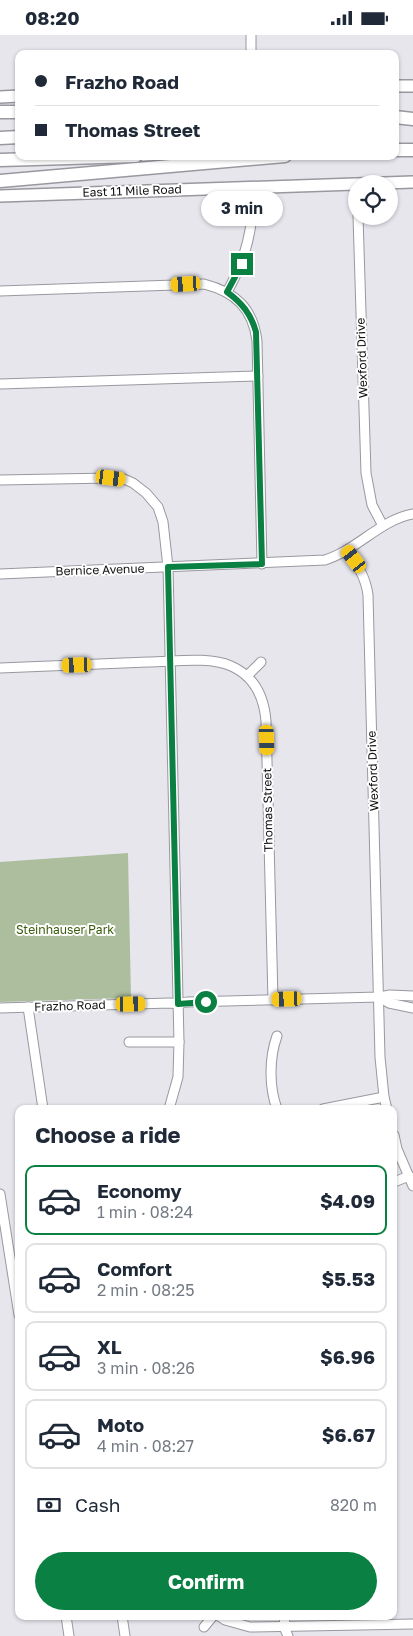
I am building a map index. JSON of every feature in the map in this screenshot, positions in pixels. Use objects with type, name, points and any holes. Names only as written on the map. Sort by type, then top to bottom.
[{"type":"highway","points":[[0,111],[15,112]]},
{"type":"highway","points":[[399,117],[413,119]]},
{"type":"highway","points":[[399,125],[413,124]]},
{"type":"highway","points":[[0,138],[15,137]]},
{"type":"highway","points":[[399,150],[413,150]]},
{"type":"highway","points":[[0,160],[15,160]]},
{"type":"highway","points":[[0,181],[239,160]]},
{"type":"main road","points":[[399,85],[413,85]]},
{"type":"main road","points":[[0,97],[15,96]]},
{"type":"main road","name":"East 11 Mile Road","points":[[398,183],[413,182]]},
{"type":"main road","name":"East 11 Mile Road","points":[[0,196],[348,184]]},
{"type":"street","points":[[251,35],[251,50]]},
{"type":"street","points":[[227,292],[242,264],[248,243],[254,210],[254,187]]},
{"type":"street","name":"Wexford Drive","points":[[358,225],[366,473],[372,505],[383,526]]},
{"type":"street","points":[[0,291],[204,284],[227,292],[241,303],[248,311],[254,325],[257,341],[262,564]]},
{"type":"street","points":[[0,384],[258,375]]},
{"type":"street","points":[[0,480],[124,479],[146,493],[158,507],[163,522],[168,567],[180,1042],[178,1077],[170,1105]]},
{"type":"street","points":[[383,526],[400,517],[413,514]]},
{"type":"street","name":"Bernice Avenue","points":[[0,574],[326,560],[347,550],[383,526]]},
{"type":"street","name":"Wexford Drive","points":[[347,550],[362,573],[368,595],[380,1057],[386,1105]]},
{"type":"street","name":"Thomas Street","points":[[0,667],[218,662],[231,666],[247,676],[255,685],[265,710],[266,721],[273,1000]]},
{"type":"street","points":[[247,676],[262,662]]},
{"type":"street","name":"Frazho Road","points":[[0,1008],[178,1004],[187,1002],[397,995],[413,997]]},
{"type":"street","name":"Frazho Road","points":[[379,997],[389,1003],[413,1008]]},
{"type":"street","points":[[28,1007],[42,1105]]},
{"type":"street","points":[[276,1105],[273,1092],[272,1057],[278,1036]]},
{"type":"street","points":[[129,1041],[180,1042]]},
{"type":"street","points":[[344,1105],[384,1097]]},
{"type":"street","points":[[397,1149],[413,1185]]},
{"type":"street","points":[[397,1181],[409,1176]]},
{"type":"street","points":[[0,1194],[15,1290]]},
{"type":"street","points":[[67,1620],[69,1636]]},
{"type":"street","points":[[123,1620],[126,1636]]},
{"type":"street","points":[[204,1627],[209,1620]]},
{"type":"street","points":[[225,1620],[250,1627],[413,1624]]},
{"type":"street","points":[[280,1636],[285,1620]]},
{"type":"street","points":[[284,1627],[288,1636]]},
{"type":"green space","name":"Steinhauser Park","points":[[128,853],[131,998],[0,1002],[0,862]]},
{"type":"route","points":[[206,1002],[178,1004],[168,567],[262,564],[256,332],[248,311],[235,297],[227,292],[242,264]]}]
